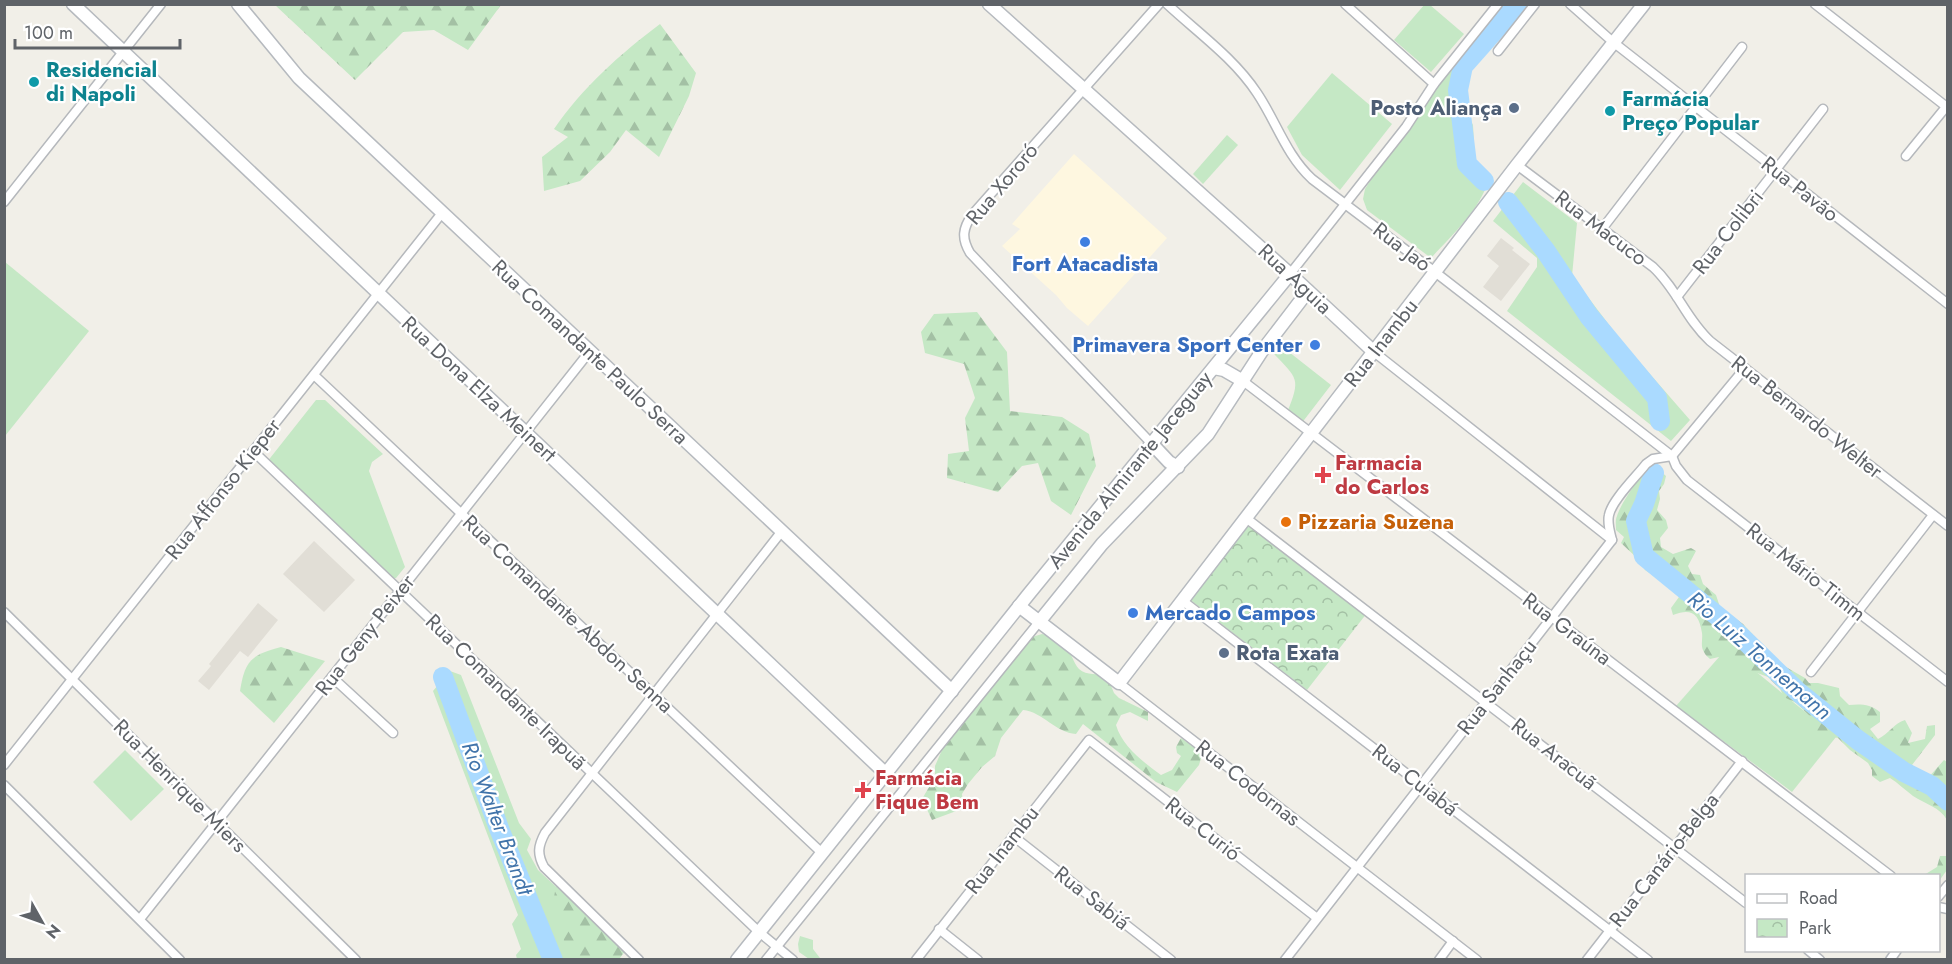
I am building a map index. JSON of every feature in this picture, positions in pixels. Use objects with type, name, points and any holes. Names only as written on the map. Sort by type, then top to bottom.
[{"type":"street","name":"Rua Dona Elza Meinert","points":[[73,4],[885,773]]},
{"type":"street","points":[[5,202],[161,4]]},
{"type":"street","name":"Rua Comandante Paulo Serra","points":[[238,4],[299,78],[952,691]]},
{"type":"street","name":"Rua Águia","points":[[989,4],[1374,352],[1612,540]]},
{"type":"street","name":"Rua Xororó","points":[[1152,444],[970,253],[964,238],[967,223],[972,215],[1160,4]]},
{"type":"street","name":"Rua Jaó","points":[[1167,4],[1243,75],[1256,92],[1304,171],[1672,456]]},
{"type":"street","points":[[1345,4],[1434,84]]},
{"type":"street","name":"Avenida Almirante Jaceguay","points":[[736,960],[1019,606],[1346,205],[1406,127],[1434,84],[1498,4]]},
{"type":"street","points":[[1498,51],[1535,4]]},
{"type":"street","name":"Rua Pavão","points":[[1570,4],[1613,42],[1947,304]]},
{"type":"street","name":"Rua Inambu","points":[[1119,683],[1517,165],[1644,4]]},
{"type":"street","points":[[1815,4],[1947,108],[1906,156]]},
{"type":"street","points":[[1602,229],[1742,47]]},
{"type":"street","name":"Rua Colibri","points":[[1677,297],[1823,109]]},
{"type":"street","name":"Rua Macuco","points":[[1517,165],[1653,267],[1677,297]]},
{"type":"street","name":"Rua Affonso Kieper","points":[[4,765],[442,213]]},
{"type":"street","name":"Avenida Almirante Jaceguay","points":[[766,960],[1102,544],[1208,434],[1269,342],[1308,291]]},
{"type":"street","name":"Rua Bernardo Welter","points":[[1677,297],[1700,332],[1947,526]]},
{"type":"street","name":"Rua Geny Peixer","points":[[140,919],[590,351]]},
{"type":"street","points":[[1214,368],[1224,370],[1243,381]]},
{"type":"street","points":[[1612,540],[1608,521],[1614,504],[1646,464],[1653,459],[1672,456],[1745,368]]},
{"type":"street","name":"Rua Comandante Abdon Senna","points":[[314,375],[822,853]]},
{"type":"street","name":"Rua Graúna","points":[[1243,381],[1889,874]]},
{"type":"street","points":[[1152,444],[1169,462],[1178,467]]},
{"type":"street","name":"Rua Comandante Irapuã","points":[[254,452],[759,932],[793,960]]},
{"type":"street","name":"Rua Mário Timm","points":[[1672,456],[1676,466],[1687,480],[1947,682]]},
{"type":"street","points":[[1811,672],[1934,515]]},
{"type":"street","name":"Rua Aracuã","points":[[1246,518],[1745,902]]},
{"type":"street","points":[[639,960],[544,867],[538,851],[540,843],[545,833],[782,531]]},
{"type":"street","name":"Rua Sanhaçu","points":[[1285,960],[1612,540]]},
{"type":"street","name":"Rua Cuiabá","points":[[1183,601],[1648,960]]},
{"type":"street","name":"Rua Codornas","points":[[1019,606],[1477,960]]},
{"type":"street","name":"Rua Henrique Miers","points":[[4,612],[356,960]]},
{"type":"street","points":[[332,677],[393,733]]},
{"type":"street","name":"Rua Inambu","points":[[915,960],[1089,740]]},
{"type":"street","name":"Rua Curió","points":[[1089,740],[1317,918]]},
{"type":"street","name":"Rua Canário-Belga","points":[[1587,960],[1742,761]]},
{"type":"street","points":[[4,785],[180,960]]},
{"type":"street","name":"Rua Sabiá","points":[[1013,836],[1172,960]]},
{"type":"street","points":[[939,929],[978,960]]},
{"type":"street","name":"Avenida Almirante Jaceguay","points":[[743,960],[759,932]]},
{"type":"street","points":[[1439,960],[1453,941]]},
{"type":"shaded area","name":"Fort Atacadista","points":[[1074,154],[1167,238],[1088,326],[1002,246],[1020,229],[1012,224]]},
{"type":"shaded area","points":[[1501,238],[1530,264],[1501,301],[1483,287],[1499,266],[1487,256]]},
{"type":"shaded area","points":[[314,541],[355,580],[324,612],[283,574]]},
{"type":"shaded area","points":[[258,603],[278,620],[248,657],[240,651],[209,690],[198,681]]},
{"type":"green space","points":[[1425,4],[1430,5],[1464,34],[1431,72],[1394,40]]},
{"type":"green space","points":[[275,5],[501,5],[468,50],[434,30],[403,32],[355,80]]},
{"type":"green space","points":[[1504,5],[1521,5],[1468,64],[1462,81],[1465,110],[1473,125],[1472,152],[1489,179],[1472,212],[1431,258],[1367,210],[1363,199],[1365,189],[1471,38]]},
{"type":"green space","points":[[660,24],[696,73],[689,96],[659,157],[626,130],[610,152],[580,181],[544,191],[542,157],[568,137],[554,129],[602,72]]},
{"type":"green space","points":[[1332,73],[1392,124],[1340,190],[1302,155],[1287,127]]},
{"type":"green space","points":[[1227,135],[1238,145],[1203,184],[1193,174]]},
{"type":"green space","points":[[1523,182],[1577,223],[1572,276],[1622,342],[1690,420],[1671,441],[1507,311],[1537,267],[1537,258],[1493,221]]},
{"type":"green space","points":[[5,262],[89,331],[5,436]]},
{"type":"green space","points":[[977,312],[1007,352],[1010,411],[1062,417],[1089,434],[1096,466],[1071,515],[1051,501],[1038,463],[1022,466],[998,492],[947,478],[948,454],[969,451],[965,418],[975,398],[964,364],[925,353],[921,332],[934,314]]},
{"type":"green space","points":[[1275,341],[1331,385],[1301,424],[1287,413],[1294,393],[1295,380],[1288,368],[1273,353]]},
{"type":"green space","points":[[316,400],[325,400],[383,454],[372,462],[369,471],[405,567],[396,578],[387,580],[267,462]]},
{"type":"green space","points":[[1653,467],[1646,481],[1645,497],[1634,511],[1632,529],[1644,563],[1665,572],[1647,556],[1643,535],[1639,529],[1658,469],[1666,476],[1659,491],[1660,499],[1657,510],[1666,520],[1668,528],[1660,538],[1661,547],[1673,554],[1691,548],[1696,551],[1688,566],[1692,574],[1700,575],[1703,584],[1716,595],[1720,607],[1743,624],[1759,641],[1761,650],[1805,678],[1809,683],[1839,688],[1840,696],[1849,705],[1865,705],[1880,712],[1880,722],[1870,729],[1878,739],[1905,720],[1912,733],[1908,743],[1925,739],[1927,726],[1935,725],[1935,735],[1912,765],[1928,778],[1944,760],[1947,762],[1947,801],[1934,785],[1924,782],[1947,805],[1947,820],[1936,809],[1913,796],[1890,778],[1880,782],[1872,776],[1868,763],[1838,738],[1819,734],[1814,727],[1813,719],[1796,703],[1784,697],[1780,689],[1768,677],[1733,664],[1726,659],[1719,657],[1710,659],[1706,655],[1702,647],[1699,621],[1689,612],[1673,615],[1671,608],[1679,597],[1669,586],[1645,570],[1637,558],[1621,543],[1624,537],[1616,530],[1616,518],[1622,504],[1638,480]],"holes":[[[1668,575],[1682,585],[1738,633],[1677,587]],[[1773,668],[1874,750],[1909,775],[1883,762],[1829,722],[1788,687]]]},
{"type":"green space","points":[[1250,522],[1367,613],[1307,690],[1189,599]]},
{"type":"green space","points":[[1042,634],[1064,644],[1079,669],[1085,673],[1107,676],[1114,693],[1119,698],[1148,712],[1148,721],[1130,712],[1121,715],[1116,725],[1123,740],[1140,759],[1161,775],[1172,770],[1181,756],[1177,753],[1176,747],[1181,738],[1202,755],[1199,765],[1177,792],[1156,782],[1083,724],[1076,734],[1069,733],[1037,714],[1023,710],[1001,738],[995,756],[968,784],[962,794],[963,803],[959,810],[932,820],[922,799],[935,777],[935,766],[945,743],[1024,643]]},
{"type":"green space","points":[[281,647],[325,661],[274,723],[240,691],[244,672],[252,660],[263,653]]},
{"type":"green space","points":[[1727,648],[1836,737],[1792,792],[1676,706]]},
{"type":"green space","points":[[450,671],[461,675],[519,823],[531,839],[527,850],[538,870],[625,951],[619,959],[517,959],[516,955],[521,949],[512,924],[518,915],[433,691]]},
{"type":"green space","points":[[125,750],[164,789],[131,821],[93,782]]},
{"type":"green space","points":[[1940,856],[1947,856],[1947,870],[1940,880],[1940,874],[1926,874],[1937,867]]},
{"type":"green space","points":[[556,886],[625,951],[619,959],[568,959],[565,954],[563,932],[554,897]]},
{"type":"green space","points":[[800,936],[813,940],[813,949],[819,959],[809,959],[799,952]]},
{"type":"waterway","name":"Rio Luiz Tonnemann","points":[[1484,181],[1467,164],[1458,90],[1463,66],[1518,4]]},
{"type":"waterway","name":"Rio Luiz Tonnemann","points":[[1508,202],[1545,250],[1589,316],[1657,398],[1660,421]]},
{"type":"waterway","name":"Rio Luiz Tonnemann","points":[[1654,473],[1636,521],[1644,556],[1731,627],[1797,691],[1858,740],[1904,772],[1932,786],[1948,801]]},
{"type":"waterway","name":"Rio Walter Brandt","points":[[443,677],[500,831],[553,960]]},
{"type":"place","name":"Residencial di Napoli","points":[[34,82]]},
{"type":"place","name":"Posto Aliança","points":[[1514,108]]},
{"type":"place","name":"Farmácia Preço Popular","points":[[1610,111]]},
{"type":"place","name":"Fort Atacadista","points":[[1085,242]]},
{"type":"place","name":"Primavera Sport Center","points":[[1315,345]]},
{"type":"place","name":"Farmacia do Carlos","points":[[1323,475]]},
{"type":"place","name":"Pizzaria Suzena","points":[[1286,522]]},
{"type":"place","name":"Mercado Campos","points":[[1133,613]]},
{"type":"place","name":"Rota Exata","points":[[1224,653]]},
{"type":"place","name":"Farmácia Fique Bem","points":[[863,790]]}]
